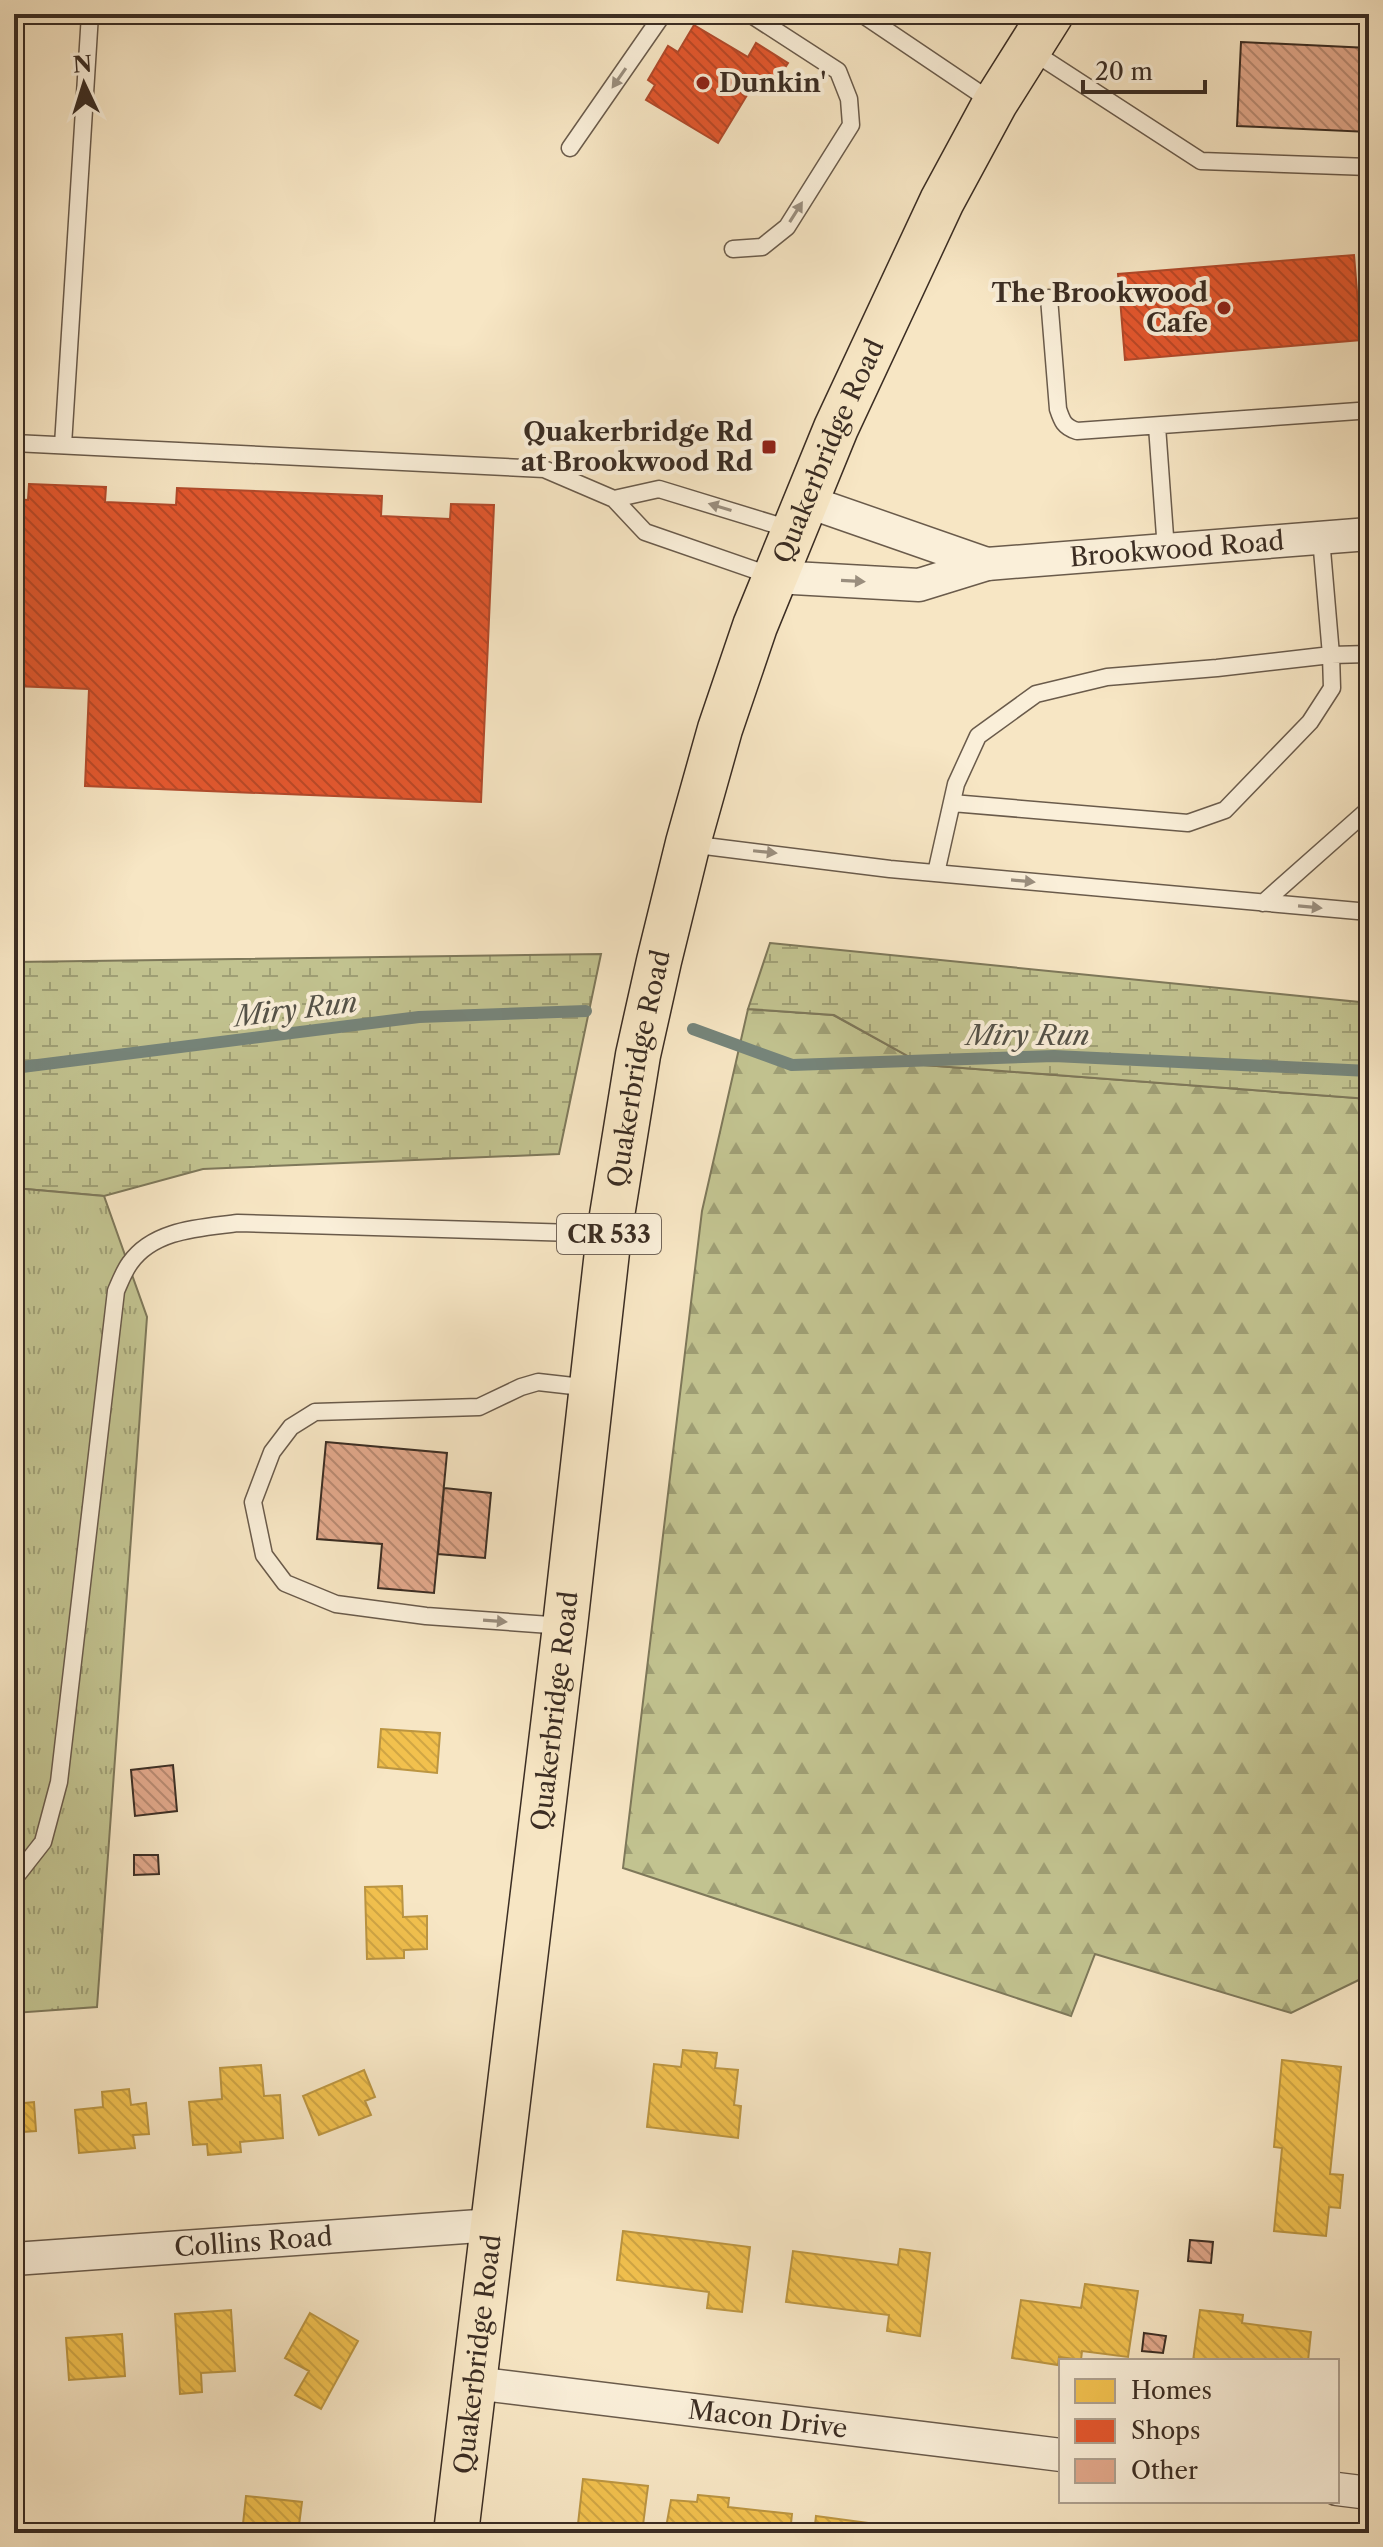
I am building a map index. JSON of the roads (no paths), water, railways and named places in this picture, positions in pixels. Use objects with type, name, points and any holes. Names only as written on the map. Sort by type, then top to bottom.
[{"type":"main road","name":"Quakerbridge Road","points":[[456,2533],[609,1234],[638,1055],[688,843],[720,729],[755,626],[836,428],[900,286],[995,103],[1040,32]]},
{"type":"street","name":"Brookwood Road","points":[[800,516],[987,564]]},
{"type":"street","name":"Brookwood Road","points":[[775,577],[919,585],[987,564],[1369,534]]},
{"type":"street","name":"Collins Road","points":[[14,2259],[493,2225]]},
{"type":"street","name":"Macon Drive","points":[[474,2383],[1059,2455]]},
{"type":"street","points":[[1339,2489],[1369,2493]]},
{"type":"lane","points":[[63,445],[90,14]]},
{"type":"lane","points":[[570,148],[663,14]]},
{"type":"lane","points":[[733,249],[762,247],[787,227],[851,125],[849,99],[838,71],[750,14]]},
{"type":"lane","points":[[862,14],[995,103]]},
{"type":"lane","points":[[1040,32],[1201,161],[1369,167]]},
{"type":"lane","points":[[1049,298],[1058,409],[1068,429],[1077,431],[1358,411]]},
{"type":"lane","points":[[1157,426],[1166,550]]},
{"type":"lane","points":[[14,443],[544,469],[614,499],[645,532],[775,577]]},
{"type":"lane","points":[[614,499],[659,489],[800,516]]},
{"type":"lane","points":[[952,803],[1188,823],[1225,810],[1310,722],[1332,688],[1321,538]]},
{"type":"lane","points":[[936,873],[956,784],[978,736],[1036,694],[1107,677],[1369,654]]},
{"type":"lane","points":[[1263,903],[1369,809]]},
{"type":"lane","points":[[688,843],[936,873],[1369,912]]},
{"type":"lane","points":[[14,1879],[43,1842],[59,1782],[116,1291],[130,1262],[156,1241],[183,1230],[238,1223],[609,1234]]},
{"type":"lane","points":[[565,1626],[426,1616],[336,1604],[285,1583],[264,1555],[253,1502],[272,1452],[291,1427],[315,1412],[479,1407],[538,1382],[591,1388]]},
{"type":"waterway","name":"Miry Run","points":[[14,1068],[419,1017],[586,1011]]},
{"type":"waterway","name":"Miry Run","points":[[693,1029],[792,1065],[1054,1056],[1369,1071]]},
{"type":"place","name":"Dunkin'","points":[[703,83]]},
{"type":"place","name":"The Brookwood Cafe","points":[[1224,308]]},
{"type":"place","name":"Quakerbridge Rd at Brookwood Rd","points":[[769,447]]}]
